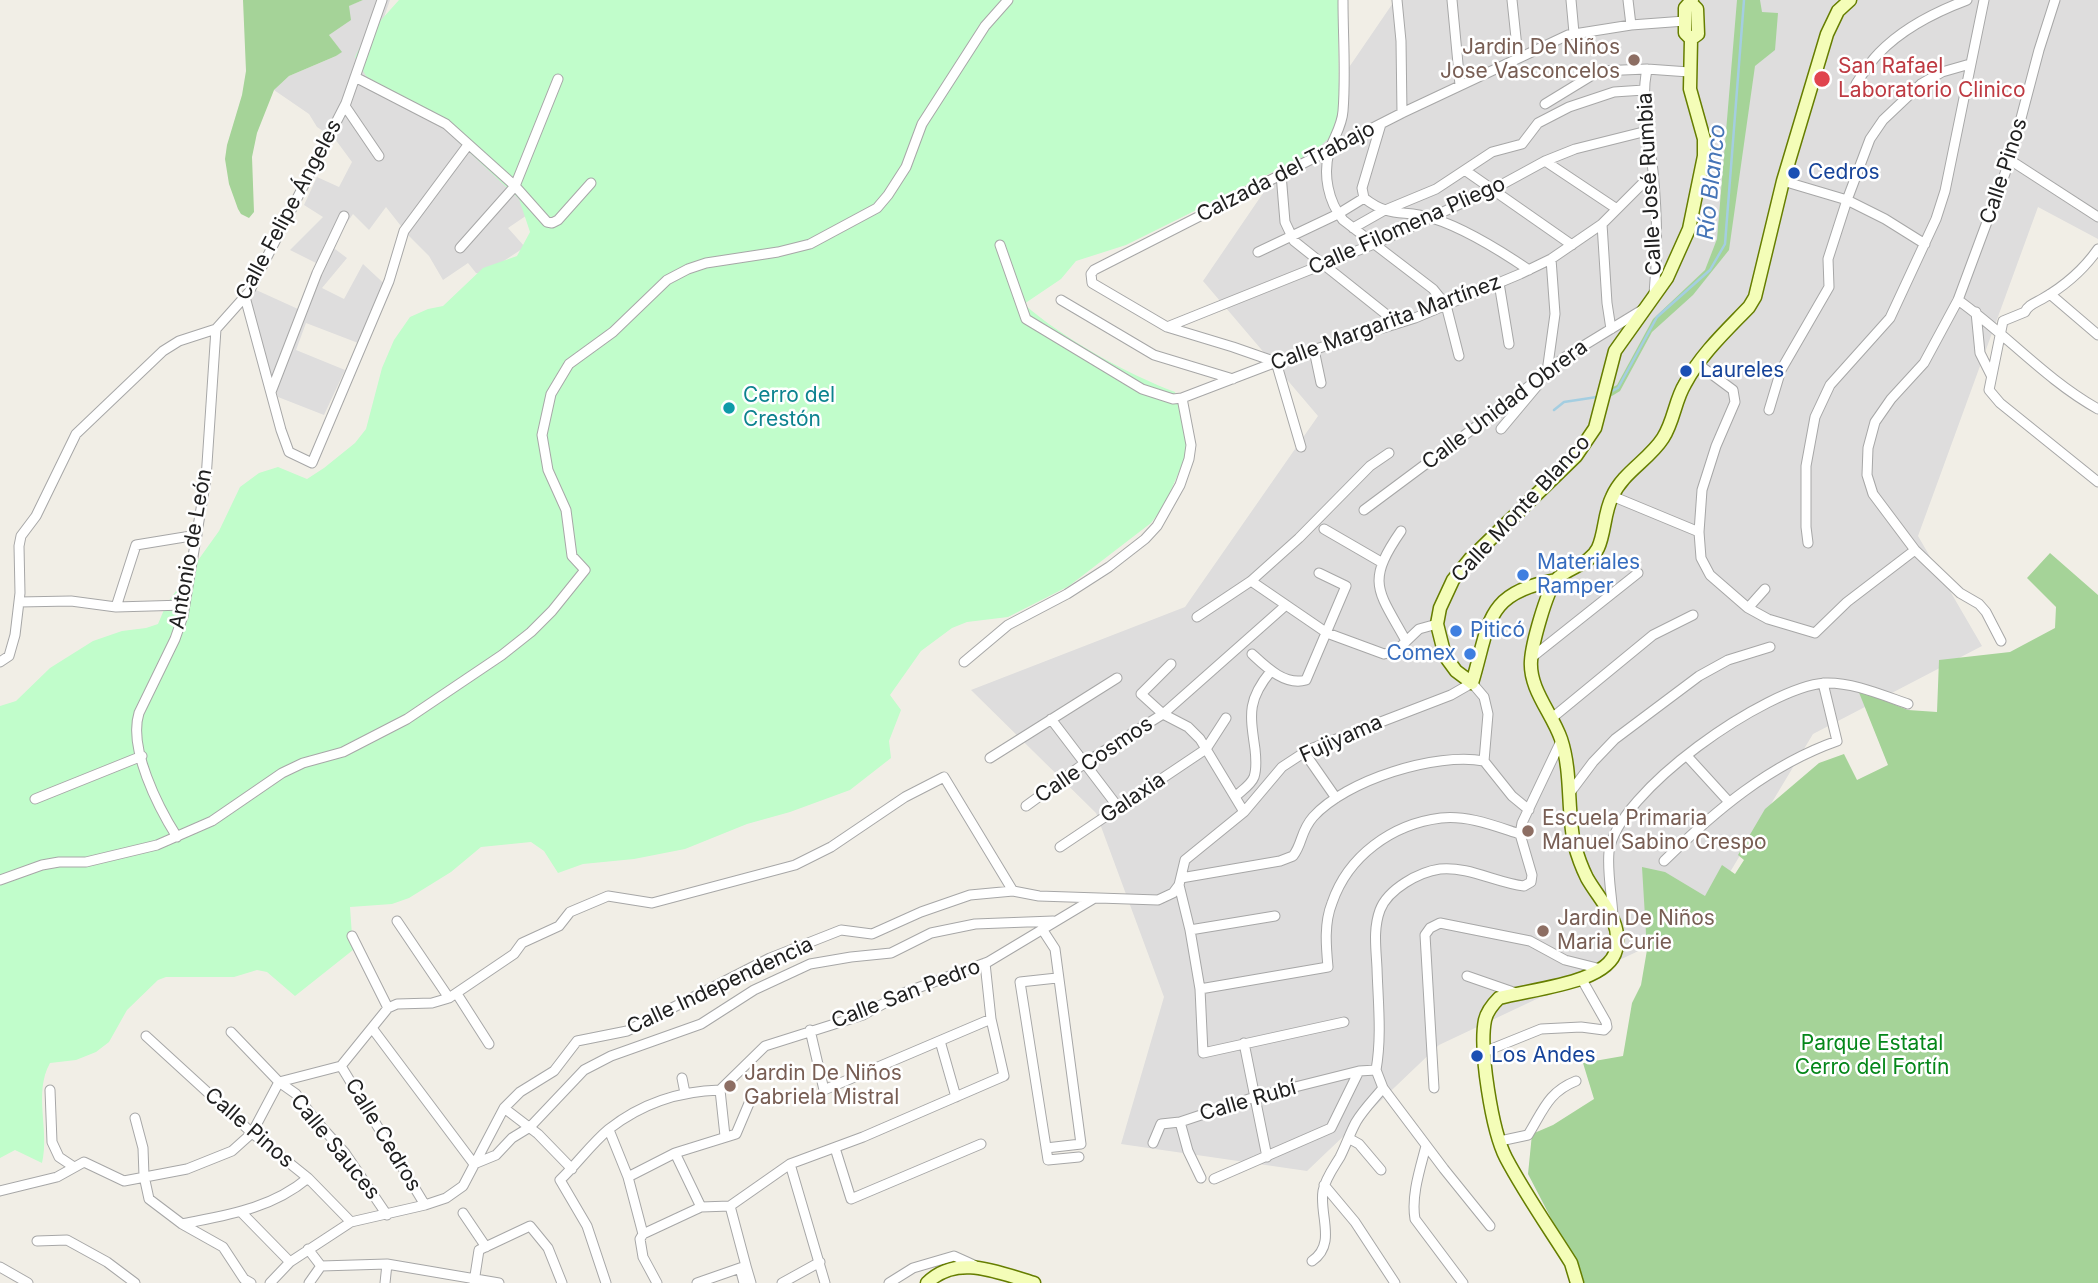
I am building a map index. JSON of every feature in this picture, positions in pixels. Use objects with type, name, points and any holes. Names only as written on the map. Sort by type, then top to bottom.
[{"type":"main road","points":[[1437,624],[1445,656],[1456,671],[1472,683],[1490,620],[1499,605],[1535,584],[1556,580],[1590,558],[1598,549],[1612,496],[1620,482],[1664,437],[1683,387],[1698,364],[1755,297],[1783,181],[1831,21],[1850,0]]},
{"type":"main road","points":[[1692,1],[1697,7],[1698,34],[1691,39],[1686,35],[1685,6],[1692,1]]},
{"type":"main road","name":"Calle Monte Blanco","points":[[1437,624],[1440,608],[1453,580],[1470,559],[1576,456],[1595,428],[1615,351],[1667,278],[1689,229],[1704,156],[1704,139],[1692,100],[1689,72],[1691,39]]},
{"type":"main road","points":[[1556,580],[1543,610],[1530,673],[1561,741],[1567,767],[1575,846],[1587,878],[1613,918],[1616,951],[1609,965],[1581,978],[1499,998],[1490,1007],[1485,1019],[1484,1052],[1505,1156],[1571,1263],[1577,1283]]},
{"type":"main road","points":[[927,1283],[935,1274],[958,1267],[975,1266],[1034,1283]]},
{"type":"street","name":"Calle Felipe Ángeles","points":[[0,662],[6,660],[11,652],[19,602],[20,540],[36,516],[72,439],[163,351],[179,341],[216,329],[246,297],[345,106],[382,0]]},
{"type":"street","points":[[0,880],[43,865],[95,860],[148,847],[212,821],[282,773],[303,763],[343,752],[418,713],[531,632],[585,570],[572,556],[565,510],[548,470],[542,435],[551,394],[569,365],[613,332],[667,280],[688,269],[706,262],[778,252],[810,244],[877,208],[906,167],[922,124],[985,26],[1008,0]]},
{"type":"street","points":[[1396,0],[1401,41],[1402,113]]},
{"type":"street","points":[[1452,0],[1460,85]]},
{"type":"street","points":[[1512,0],[1518,57]]},
{"type":"street","points":[[1571,0],[1574,33]]},
{"type":"street","points":[[1629,0],[1631,25]]},
{"type":"street","points":[[1856,83],[1877,54],[1905,30],[1967,0]]},
{"type":"street","points":[[1808,543],[1806,467],[1815,417],[1830,385],[1890,318],[1925,244],[1945,191],[1984,0]]},
{"type":"street","name":"Calle Pinos","points":[[2001,641],[1986,612],[1979,604],[1960,593],[1915,550],[1873,494],[1867,475],[1868,448],[1875,422],[1891,399],[1924,363],[1958,300],[2010,160],[2055,0]]},
{"type":"street","points":[[1343,1],[1343,113],[1339,134],[1329,150],[1326,172],[1328,192],[1338,214],[1427,282],[1446,305],[1459,356]]},
{"type":"street","name":"Calzada del Trabajo","points":[[1276,362],[1167,327],[1092,284],[1091,274],[1106,263],[1402,113],[1574,33],[1685,21]]},
{"type":"street","points":[[1769,410],[1781,370],[1829,287],[1828,259],[1870,139],[1883,120],[1921,85],[1942,72],[1970,64]]},
{"type":"street","points":[[1545,104],[1593,73],[1647,69],[1689,72]]},
{"type":"street","name":"Calle José Rumbia","points":[[1647,69],[1644,90],[1653,173],[1657,267],[1651,302]]},
{"type":"street","points":[[355,77],[446,124],[515,186],[547,222],[558,220],[591,183]]},
{"type":"street","points":[[460,248],[515,186],[558,79]]},
{"type":"street","points":[[1353,228],[1383,211],[1436,189],[1492,152],[1522,144],[1533,127],[1546,118],[1591,98],[1614,92],[1644,90]]},
{"type":"street","points":[[345,106],[379,156]]},
{"type":"street","points":[[1381,124],[1362,188],[1364,198],[1383,211],[1431,218],[1496,247],[1530,270]]},
{"type":"street","name":"Calle Filomena Pliego","points":[[1167,327],[1374,244],[1493,189],[1545,160],[1575,149],[1647,131]]},
{"type":"street","points":[[246,297],[289,452],[312,463],[388,281],[404,231],[468,145]]},
{"type":"street","points":[[1545,160],[1618,209]]},
{"type":"street","points":[[2010,160],[2098,217]]},
{"type":"street","points":[[1466,171],[1572,245]]},
{"type":"street","name":"Calle Margarita Martínez","points":[[1177,398],[1276,362],[1397,323],[1530,270],[1602,224],[1653,173]]},
{"type":"street","points":[[1281,174],[1285,222],[1291,237],[1397,323]]},
{"type":"street","points":[[1783,181],[1847,200],[1885,219],[1925,244]]},
{"type":"street","points":[[1258,252],[1338,214],[1364,198]]},
{"type":"street","points":[[271,393],[317,273],[344,216]]},
{"type":"street","points":[[1602,224],[1606,303],[1611,329]]},
{"type":"street","points":[[964,662],[1009,625],[1067,594],[1109,567],[1145,539],[1157,526],[1180,485],[1191,445],[1177,398],[1142,389],[1026,319],[1000,245]]},
{"type":"street","points":[[2098,249],[2080,270],[2050,294],[2028,306],[2025,312],[2003,321],[1989,390],[2000,403],[2098,482]]},
{"type":"street","points":[[1501,429],[1548,370],[1555,314],[1551,259]]},
{"type":"street","points":[[1499,283],[1509,344]]},
{"type":"street","points":[[2050,294],[2098,335]]},
{"type":"street","points":[[1061,300],[1154,355],[1233,379]]},
{"type":"street","points":[[1958,300],[2000,331],[2042,369],[2098,409]]},
{"type":"street","name":"Calle Unidad Obrera","points":[[1364,509],[1513,399],[1564,356],[1651,302]]},
{"type":"street","points":[[1976,312],[1980,354],[1991,375]]},
{"type":"street","name":"Antonio de León","points":[[177,837],[153,796],[137,734],[137,717],[178,631],[185,605],[207,473],[216,329]]},
{"type":"street","points":[[1314,350],[1321,383]]},
{"type":"street","points":[[1276,362],[1301,447]]},
{"type":"street","points":[[1698,364],[1733,390],[1735,396],[1706,474],[1699,532],[1701,558],[1710,575],[1748,608],[1768,619],[1815,633],[1847,602],[1915,550]]},
{"type":"street","points":[[1197,617],[1251,581],[1299,538],[1370,466],[1388,453]]},
{"type":"street","points":[[1612,496],[1699,532]]},
{"type":"street","points":[[1324,529],[1381,562]]},
{"type":"street","points":[[1401,531],[1381,562],[1377,576],[1379,592],[1406,640]]},
{"type":"street","points":[[116,607],[136,545],[197,536]]},
{"type":"street","points":[[1252,654],[1271,671],[1298,682],[1306,680],[1346,586],[1319,573]]},
{"type":"street","points":[[1531,658],[1638,573]]},
{"type":"street","points":[[1251,581],[1327,633],[1384,654],[1396,650],[1419,629],[1437,624]]},
{"type":"street","points":[[1748,608],[1765,589]]},
{"type":"street","points":[[19,602],[71,601],[116,607],[185,605]]},
{"type":"street","name":"Calle Cosmos","points":[[1026,806],[1085,763],[1163,714],[1285,606]]},
{"type":"street","points":[[1552,718],[1653,635],[1693,615]]},
{"type":"street","points":[[1568,797],[1593,762],[1615,739],[1689,684],[1728,660],[1770,647]]},
{"type":"street","points":[[1171,664],[1141,694],[1163,714],[1188,727],[1206,749],[1244,812]]},
{"type":"street","points":[[1235,797],[1255,775],[1251,711],[1257,687],[1271,671]]},
{"type":"street","points":[[989,758],[1117,678]]},
{"type":"street","points":[[1472,683],[1484,697],[1488,714],[1484,761]]},
{"type":"street","name":"Fujiyama","points":[[1180,881],[1185,860],[1244,812],[1282,766],[1304,752],[1451,695],[1472,683]]},
{"type":"street","points":[[1664,861],[1699,826],[1769,774],[1803,753],[1837,741],[1823,684]]},
{"type":"street","points":[[1613,918],[1609,851],[1615,834],[1623,818],[1645,790],[1687,756],[1740,718],[1771,701],[1823,684],[1867,690],[1908,704]]},
{"type":"street","points":[[1206,749],[1226,718]]},
{"type":"street","points":[[1051,719],[1118,807]]},
{"type":"street","points":[[1490,1226],[1383,1088],[1376,1070],[1380,1047],[1375,929],[1381,907],[1394,891],[1417,876],[1441,869],[1468,872],[1524,886],[1531,882],[1532,875],[1520,834],[1522,823],[1561,741]]},
{"type":"street","name":"Galaxia","points":[[1060,847],[1206,749]]},
{"type":"street","points":[[1304,752],[1336,798],[1393,771],[1434,761],[1468,758],[1484,761],[1512,796],[1529,810]]},
{"type":"street","points":[[1687,756],[1729,802]]},
{"type":"street","points":[[35,799],[142,757]]},
{"type":"street","points":[[0,1191],[57,1177],[84,1163],[124,1181],[144,1175],[187,1169],[232,1151],[251,1133],[279,1083],[341,1066],[388,1008],[397,1004],[432,1003],[453,995],[514,954],[522,943],[559,926],[570,912],[608,896],[652,903],[795,865],[831,847],[905,797],[944,777],[1013,891]]},
{"type":"street","name":"Calle Independencia","points":[[270,1283],[290,1262],[351,1222],[425,1205],[446,1198],[463,1186],[520,1092],[554,1071],[577,1041],[627,1031],[770,958],[841,930],[872,934],[921,912],[970,895],[1013,891],[1039,896],[1158,900],[1173,893],[1180,881],[1280,861],[1293,856],[1303,829],[1315,814],[1336,798]]},
{"type":"street","points":[[1200,989],[1328,967],[1326,936],[1331,904],[1344,876],[1362,855],[1382,839],[1408,826],[1442,818],[1473,820],[1520,834]]},
{"type":"street","points":[[1180,881],[1200,989],[1203,1053],[1344,1022]]},
{"type":"street","name":"Calle San Pedro","points":[[719,1090],[765,1046],[863,1015],[901,994],[985,963],[1095,898]]},
{"type":"street","points":[[1190,930],[1275,916]]},
{"type":"street","points":[[397,920],[489,1044]]},
{"type":"street","points":[[372,1028],[474,1164],[496,1155],[584,1070],[611,1056],[701,1024],[754,990],[810,964],[891,953],[931,933],[975,924],[1053,921]]},
{"type":"street","points":[[1434,1088],[1425,935],[1430,928],[1440,923],[1530,941],[1565,960],[1603,969]]},
{"type":"street","points":[[1042,929],[1055,949],[1081,1144],[1046,1148]]},
{"type":"street","points":[[352,936],[388,1008]]},
{"type":"street","points":[[657,1283],[643,1258],[639,1240],[643,1234],[701,1207],[730,1206],[790,1164],[835,1148],[1004,1076],[991,1019],[985,963]]},
{"type":"street","points":[[1467,976],[1516,993]]},
{"type":"street","points":[[1057,978],[1020,982],[1048,1160],[1079,1157]]},
{"type":"street","points":[[1484,1052],[1541,1029],[1581,1027],[1604,1030],[1607,1027],[1606,1022],[1581,978]]},
{"type":"street","points":[[810,1030],[824,1090],[991,1019]]},
{"type":"street","name":"Calle Sauces","points":[[232,1032],[279,1083],[296,1094],[345,1153],[387,1215]]},
{"type":"street","name":"Calle Pinos","points":[[146,1036],[251,1133],[308,1178],[351,1222]]},
{"type":"street","points":[[940,1041],[956,1097]]},
{"type":"street","points":[[1244,1043],[1267,1157]]},
{"type":"street","name":"Calle Cedros","points":[[341,1066],[425,1205]]},
{"type":"street","name":"Calle Rubí","points":[[1201,1178],[1188,1151],[1180,1122],[1255,1097],[1359,1071],[1376,1070]]},
{"type":"street","points":[[1214,1179],[1331,1128],[1359,1071]]},
{"type":"street","points":[[682,1078],[685,1093]]},
{"type":"street","points":[[1500,1141],[1528,1135],[1552,1095],[1561,1087],[1576,1081]]},
{"type":"street","points":[[1312,1261],[1322,1255],[1325,1245],[1322,1198],[1324,1185],[1350,1139],[1356,1121],[1383,1088]]},
{"type":"street","points":[[50,1090],[52,1142],[59,1157],[74,1167]]},
{"type":"street","points":[[606,1283],[587,1226],[560,1180],[608,1130],[642,1107],[685,1093],[719,1090],[725,1136]]},
{"type":"street","points":[[628,1177],[675,1153],[736,1134],[750,1101]]},
{"type":"street","points":[[508,1110],[572,1169]]},
{"type":"street","points":[[135,1118],[143,1148],[144,1175],[149,1199],[182,1224],[223,1247],[244,1279],[251,1283]]},
{"type":"street","points":[[1153,1143],[1161,1124],[1180,1122]]},
{"type":"street","points":[[608,1130],[628,1177],[643,1234]]},
{"type":"street","points":[[1350,1139],[1359,1144],[1381,1170]]},
{"type":"street","points":[[835,1148],[851,1199],[981,1144]]},
{"type":"street","points":[[1426,1146],[1413,1210],[1415,1219],[1463,1283]]},
{"type":"street","points":[[675,1153],[701,1207]]},
{"type":"street","points":[[790,1164],[825,1283]]},
{"type":"street","points":[[182,1224],[241,1212],[279,1198],[308,1178]]},
{"type":"street","points":[[1324,1185],[1354,1222],[1395,1283]]},
{"type":"street","points":[[730,1206],[744,1283]]},
{"type":"street","points":[[241,1212],[290,1262]]},
{"type":"street","points":[[463,1213],[486,1247]]},
{"type":"street","points":[[474,1280],[479,1250],[530,1226],[548,1248],[562,1283]]},
{"type":"street","points":[[37,1241],[67,1240],[107,1262],[135,1283]]},
{"type":"street","points":[[308,1249],[321,1266]]},
{"type":"street","points":[[889,1283],[913,1268],[954,1256],[975,1266]]},
{"type":"street","points":[[782,1283],[820,1262]]},
{"type":"street","points":[[321,1266],[387,1264],[499,1283]]},
{"type":"street","points":[[385,1283],[387,1264]]},
{"type":"street","points":[[309,1283],[321,1266]]},
{"type":"street","points":[[0,1267],[28,1283]]},
{"type":"street","points":[[699,1282],[743,1267]]},
{"type":"street","points":[[743,1267],[751,1283]]},
{"type":"shaded area","points":[[363,0],[390,0],[367,66],[417,100],[533,211],[508,228],[525,247],[484,274],[476,273],[468,263],[443,280],[429,256],[386,207],[369,230],[353,214],[331,246],[347,258],[322,288],[344,299],[363,264],[391,290],[366,346],[306,323],[296,350],[345,370],[324,415],[278,397],[249,299],[254,289],[298,309],[316,263],[290,250],[323,217],[304,205],[317,177],[339,187],[352,162],[335,139],[317,127],[309,114],[274,90],[289,76],[341,52],[329,35],[348,6]]},
{"type":"shaded area","points":[[1395,0],[2098,0],[2098,239],[2038,207],[1918,536],[1982,646],[1813,734],[1700,922],[1439,1045],[1307,1171],[1121,1144],[1164,997],[1096,813],[971,690],[1185,607],[1318,416],[1203,281]]},
{"type":"green space","points":[[243,0],[363,0],[349,6],[351,20],[329,35],[342,52],[289,76],[274,90],[257,133],[252,157],[254,212],[249,218],[238,209],[229,184],[225,159],[246,71]]},
{"type":"green space","points":[[399,0],[1338,0],[1339,109],[1331,136],[1315,151],[1126,245],[1076,261],[1061,279],[1024,304],[1057,330],[1096,354],[1175,392],[1188,435],[1186,456],[1164,506],[1151,523],[1069,586],[1008,617],[967,622],[952,628],[921,651],[890,695],[901,710],[889,741],[891,758],[850,790],[747,824],[685,849],[634,859],[583,864],[558,873],[544,851],[531,842],[481,847],[451,872],[409,898],[392,904],[350,907],[353,950],[295,996],[267,972],[257,970],[234,977],[166,977],[158,980],[127,1010],[109,1042],[96,1052],[76,1060],[50,1063],[45,1075],[42,1099],[42,1163],[15,1150],[0,1158],[0,706],[16,701],[50,668],[93,641],[122,631],[158,624],[166,605],[219,531],[240,487],[259,473],[278,467],[307,479],[355,443],[366,429],[382,368],[394,340],[410,317],[443,306],[483,268],[517,256],[530,232],[519,199],[434,119],[366,76],[355,57],[364,39]]},
{"type":"green space","points":[[1737,0],[1760,0],[1762,12],[1778,13],[1775,50],[1755,66],[1729,250],[1693,295],[1652,332],[1620,391],[1607,399],[1607,390],[1617,385],[1653,319],[1705,270],[1717,239]]},
{"type":"green space","name":"Parque Estatal Cerro del Fortín","points":[[2050,553],[2098,595],[2098,1283],[1580,1283],[1580,1274],[1528,1174],[1532,1134],[1553,1125],[1594,1099],[1583,1063],[1623,1056],[1632,1003],[1641,985],[1647,950],[1642,867],[1665,872],[1705,896],[1722,865],[1735,874],[1744,860],[1738,855],[1765,809],[1819,763],[1844,754],[1857,780],[1888,765],[1858,690],[1908,710],[1937,712],[1939,660],[2010,652],[2055,628],[2056,607],[2027,578]]},
{"type":"waterway","name":"Río Blanco","points":[[1610,392],[1618,388],[1657,317],[1710,270],[1725,244],[1744,0]]},
{"type":"waterway","name":"Río Blanco","points":[[1554,410],[1564,402],[1597,397]]},
{"type":"place","name":"Jardin De Niños Jose Vasconcelos","points":[[1634,60]]},
{"type":"place","name":"San Rafael Laboratorio Clinico","points":[[1822,79]]},
{"type":"place","name":"Cedros","points":[[1794,173]]},
{"type":"place","name":"Laureles","points":[[1686,371]]},
{"type":"place","name":"Cerro del Crestón","points":[[729,408]]},
{"type":"place","name":"Materiales Ramper","points":[[1523,575]]},
{"type":"place","name":"Piticó","points":[[1456,631]]},
{"type":"place","name":"Comex","points":[[1470,654]]},
{"type":"place","name":"Escuela Primaria Manuel Sabino Crespo","points":[[1528,831]]},
{"type":"place","name":"Jardin De Niños Maria Curie","points":[[1543,931]]},
{"type":"place","name":"Los Andes","points":[[1477,1056]]},
{"type":"place","name":"Jardin De Niños Gabriela Mistral","points":[[730,1086]]}]
